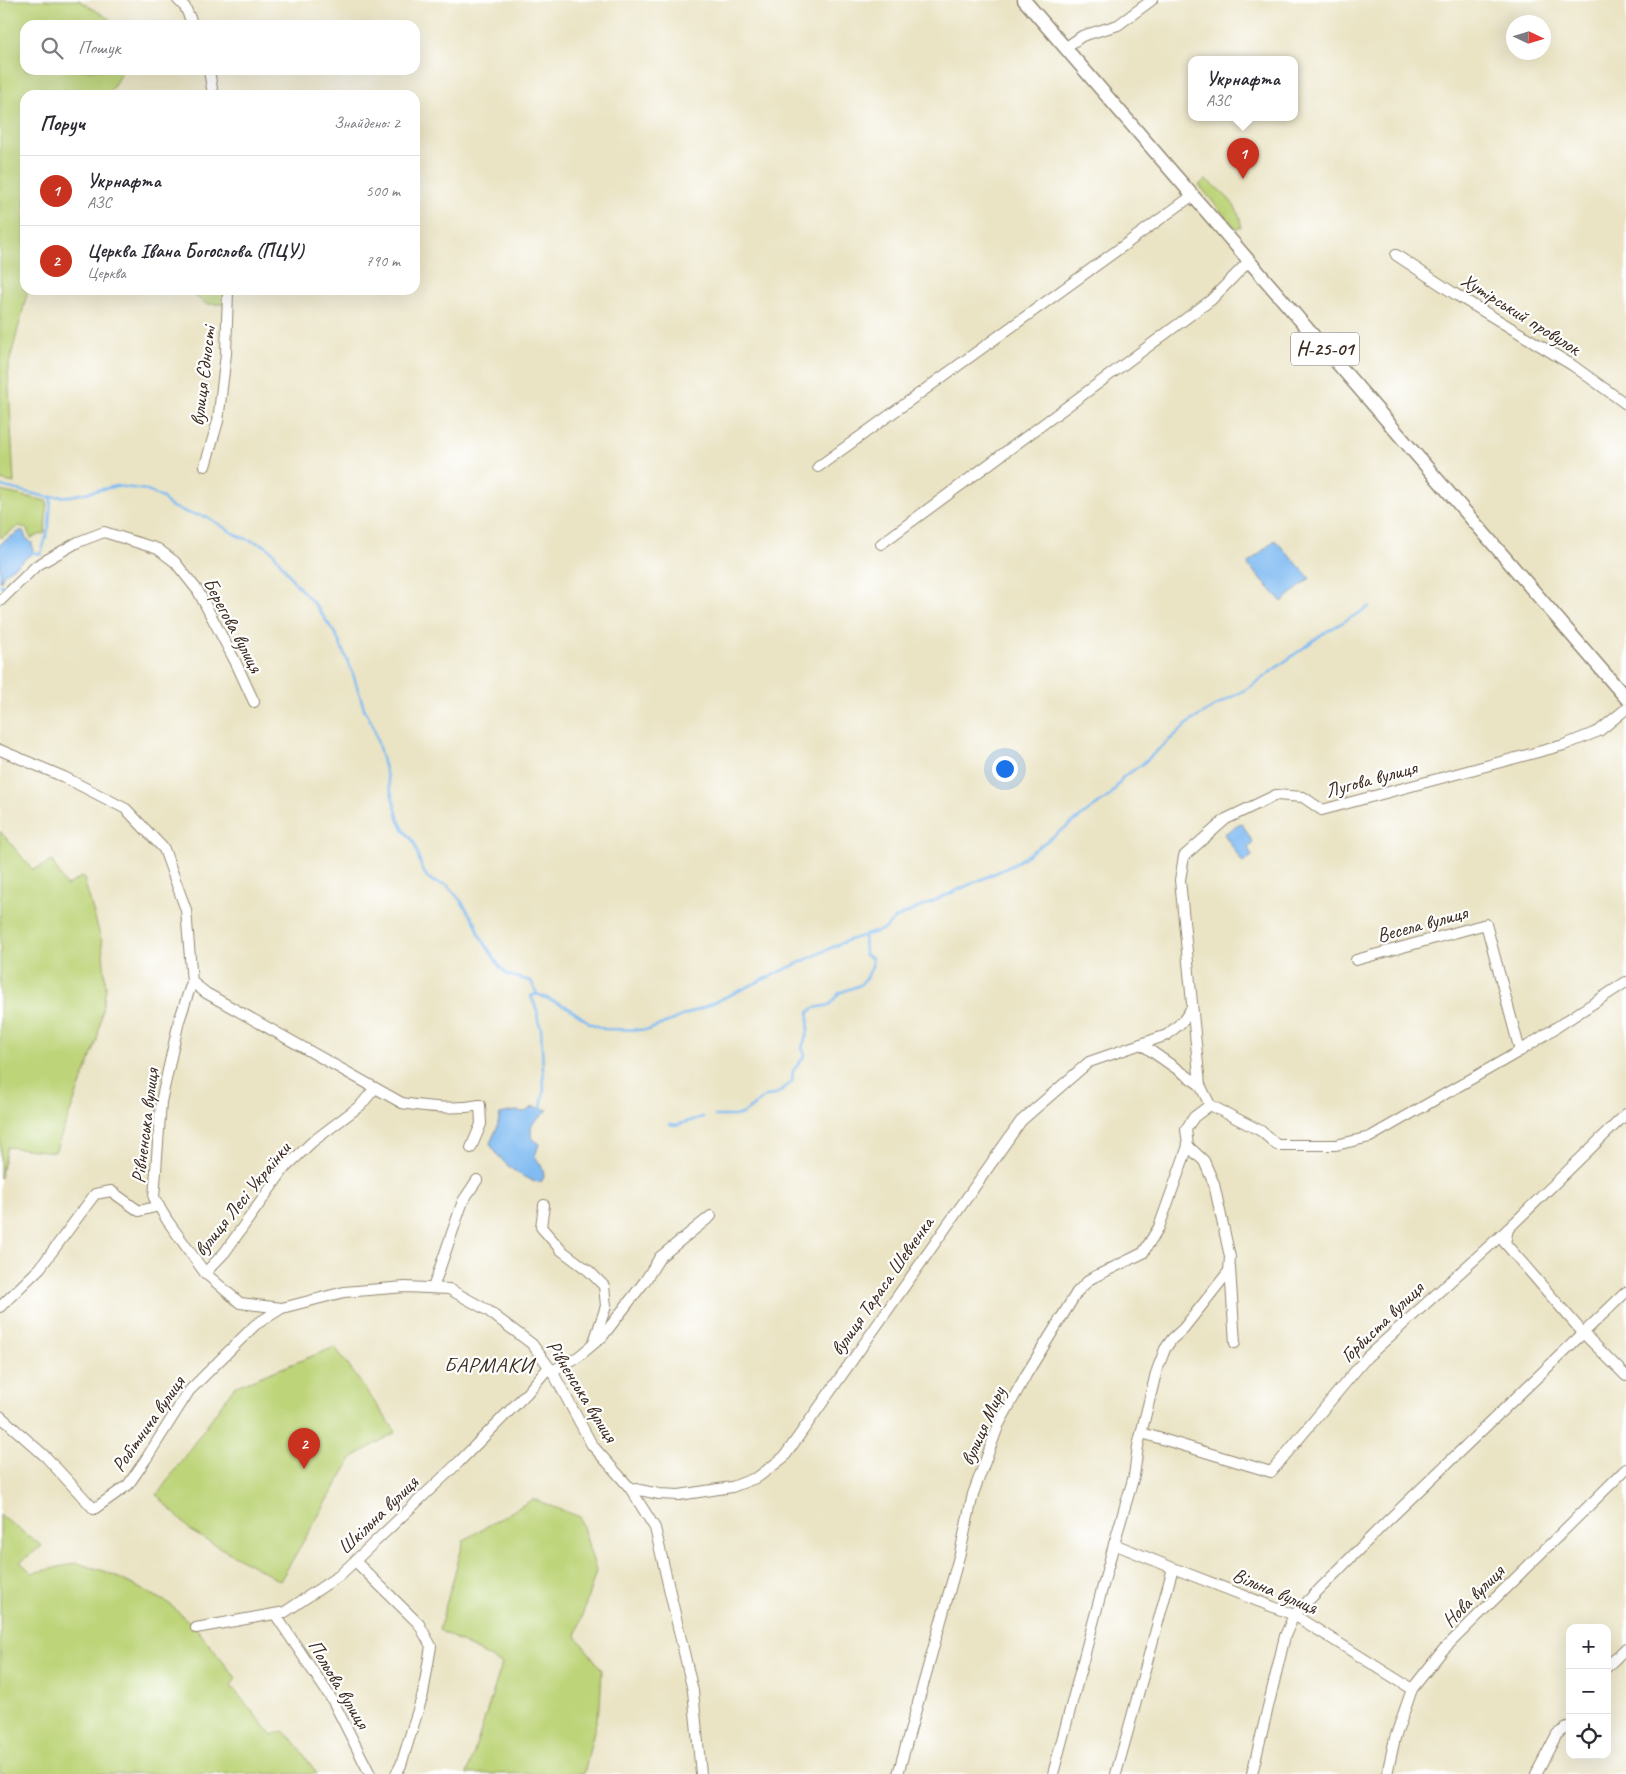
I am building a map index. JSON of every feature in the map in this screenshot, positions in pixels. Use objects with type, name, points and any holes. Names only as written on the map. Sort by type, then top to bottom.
[{"type":"main road","name":"Н-25-01","points":[[1024,0],[1626,698]]},
{"type":"street","points":[[178,0],[190,20]]},
{"type":"street","points":[[1065,48],[1082,36],[1118,25],[1152,0]]},
{"type":"street","points":[[210,75],[212,90]]},
{"type":"street","points":[[818,467],[1192,196]]},
{"type":"street","name":"Хутірський провулок","points":[[1396,255],[1455,294],[1572,365],[1626,404]]},
{"type":"street","points":[[881,544],[1211,300],[1249,261]]},
{"type":"street","name":"вулиця Єдності","points":[[205,466],[218,421],[226,354],[228,295]]},
{"type":"street","name":"Берегова вулиця","points":[[0,601],[36,566],[78,542],[104,532],[158,549],[176,562],[198,590],[254,702]]},
{"type":"street","name":"Лугова вулиця","points":[[1200,1085],[1180,880],[1184,856],[1226,819],[1276,795],[1303,797],[1322,810],[1564,745],[1599,731],[1626,709]]},
{"type":"street","name":"Рівненська вулиця","points":[[0,750],[64,777],[126,809],[164,849],[186,910],[192,982],[179,1021],[161,1102],[154,1198],[159,1206],[205,1273],[240,1303],[282,1308],[344,1292],[405,1287],[449,1289],[487,1310],[532,1344],[550,1369],[592,1445],[630,1488],[655,1528],[693,1691],[702,1774]]},
{"type":"street","name":"Весела вулиця","points":[[1356,960],[1486,924],[1520,1051]]},
{"type":"street","points":[[192,982],[206,993],[402,1103],[434,1108],[463,1108],[480,1105],[481,1124],[471,1148]]},
{"type":"street","points":[[1141,1044],[1200,1085],[1210,1104],[1261,1132],[1277,1146],[1336,1145],[1370,1137],[1520,1051],[1626,982]]},
{"type":"street","name":"вулиця Тараса Шевченка","points":[[630,1488],[659,1494],[680,1495],[732,1487],[758,1477],[784,1457],[1021,1121],[1089,1062],[1167,1036],[1183,1021],[1192,1008]]},
{"type":"street","name":"вулиця Лесі Українки","points":[[205,1273],[225,1252],[284,1169],[312,1142],[361,1105],[374,1088]]},
{"type":"street","name":"вулиця Миру","points":[[898,1774],[960,1553],[974,1494],[998,1424],[1077,1292],[1090,1278],[1143,1253],[1159,1227],[1188,1146],[1186,1129],[1194,1117],[1210,1104]]},
{"type":"street","name":"Горбиста вулиця","points":[[1142,1433],[1271,1472],[1367,1356],[1508,1229],[1626,1114]]},
{"type":"street","points":[[1188,1146],[1204,1162],[1214,1184],[1230,1265],[1235,1343]]},
{"type":"street","points":[[433,1288],[463,1202],[477,1180]]},
{"type":"street","points":[[0,1307],[40,1268],[95,1194],[111,1191],[139,1211],[159,1206]]},
{"type":"street","points":[[544,1204],[541,1227],[561,1250],[589,1271],[604,1286],[606,1306],[594,1343]]},
{"type":"street","name":"Шкільна вулиця","points":[[196,1628],[285,1612],[340,1575],[458,1462],[550,1369],[578,1357],[602,1337],[645,1281],[660,1257],[711,1216]]},
{"type":"street","points":[[1508,1229],[1505,1243],[1584,1334],[1626,1376]]},
{"type":"street","points":[[1053,1774],[1134,1476],[1156,1373],[1165,1349],[1225,1279],[1230,1265]]},
{"type":"street","points":[[1252,1774],[1284,1636],[1294,1615],[1380,1528],[1626,1292]]},
{"type":"street","name":"Робітнича вулиця","points":[[0,1416],[46,1457],[94,1508],[128,1485],[188,1391],[255,1325],[282,1308]]},
{"type":"street","name":"Нова вулиця","points":[[1387,1774],[1395,1738],[1412,1689],[1443,1650],[1626,1469]]},
{"type":"street","name":"Вільна вулиця","points":[[1114,1544],[1294,1615],[1412,1689]]},
{"type":"street","points":[[355,1561],[419,1624],[431,1646],[423,1694],[401,1765],[396,1774]]},
{"type":"street","points":[[1116,1774],[1173,1568]]},
{"type":"street","name":"Польова вулиця","points":[[275,1614],[333,1701],[370,1774]]},
{"type":"street","points":[[1611,1663],[1626,1648]]},
{"type":"street","points":[[1536,1774],[1557,1734],[1566,1728]]},
{"type":"green space","points":[[0,0],[79,0],[111,20],[20,20],[20,75],[120,75],[111,90],[20,90],[20,295],[27,295],[8,368],[14,483],[0,480]]},
{"type":"green space","points":[[1206,180],[1230,200],[1238,212],[1241,227],[1236,229],[1199,185]]},
{"type":"green space","points":[[194,295],[228,295],[228,304],[206,304]]},
{"type":"green space","points":[[0,491],[47,501],[45,533],[31,538],[26,528],[19,526],[0,538]]},
{"type":"green space","points":[[0,831],[33,870],[52,861],[66,886],[83,876],[102,942],[106,988],[97,1041],[55,1152],[7,1147],[0,1178]]},
{"type":"green space","points":[[335,1347],[396,1432],[353,1457],[280,1581],[192,1532],[157,1495],[234,1387]]},
{"type":"green space","points":[[533,1499],[580,1517],[596,1571],[576,1636],[602,1670],[600,1705],[584,1774],[467,1774],[502,1664],[439,1630],[464,1540]]},
{"type":"green space","points":[[0,1515],[42,1546],[20,1562],[32,1573],[77,1563],[107,1572],[167,1602],[196,1628],[236,1678],[231,1686],[272,1735],[283,1731],[295,1742],[317,1774],[0,1774]]},
{"type":"water","points":[[23,531],[26,538],[32,543],[33,553],[4,574],[0,582],[0,544]]},
{"type":"water","points":[[1275,540],[1310,578],[1282,602],[1247,564]]},
{"type":"water","points":[[1242,823],[1253,843],[1248,848],[1252,856],[1243,863],[1224,834]]},
{"type":"water","points":[[533,1107],[548,1110],[534,1122],[531,1128],[532,1139],[539,1144],[535,1156],[543,1169],[544,1177],[541,1182],[526,1178],[511,1168],[490,1143],[497,1128],[500,1114],[514,1111],[525,1112]]},
{"type":"waterway","points":[[0,486],[47,497],[71,496],[117,486],[146,490],[163,498],[170,506],[188,513],[207,517],[238,536],[264,545],[272,551],[295,583],[317,607],[336,635],[352,671],[365,711],[373,725],[399,821],[414,842],[422,869],[427,877],[434,882],[447,885],[461,901],[476,924],[480,936],[500,967],[508,975],[531,981],[537,994],[567,1007],[590,1023],[604,1029],[648,1030],[702,1008],[846,941],[885,929],[894,919],[1013,865],[1111,795],[1123,777],[1141,765],[1191,721],[1250,687],[1321,635],[1369,607]]},
{"type":"waterway","points":[[33,553],[41,554],[49,527],[51,497]]},
{"type":"waterway","points":[[0,585],[6,587]]},
{"type":"waterway","points":[[715,1116],[735,1116],[744,1113],[766,1096],[775,1095],[792,1082],[793,1071],[805,1055],[802,1048],[808,1031],[809,1012],[814,1008],[830,1005],[839,993],[860,985],[872,967],[872,958],[865,955],[864,936]]},
{"type":"waterway","points":[[537,994],[531,996],[537,1010],[541,1028],[544,1088],[541,1110]]},
{"type":"waterway","points":[[670,1124],[676,1125],[703,1117]]},
{"type":"place","name":"Укрнафта","points":[[1243,179]]},
{"type":"place","name":"Церква Івана Богослова (ПЦУ)","points":[[304,1469]]},
{"type":"district","name":"БАРМАКИ","points":[[489,1365]]}]
